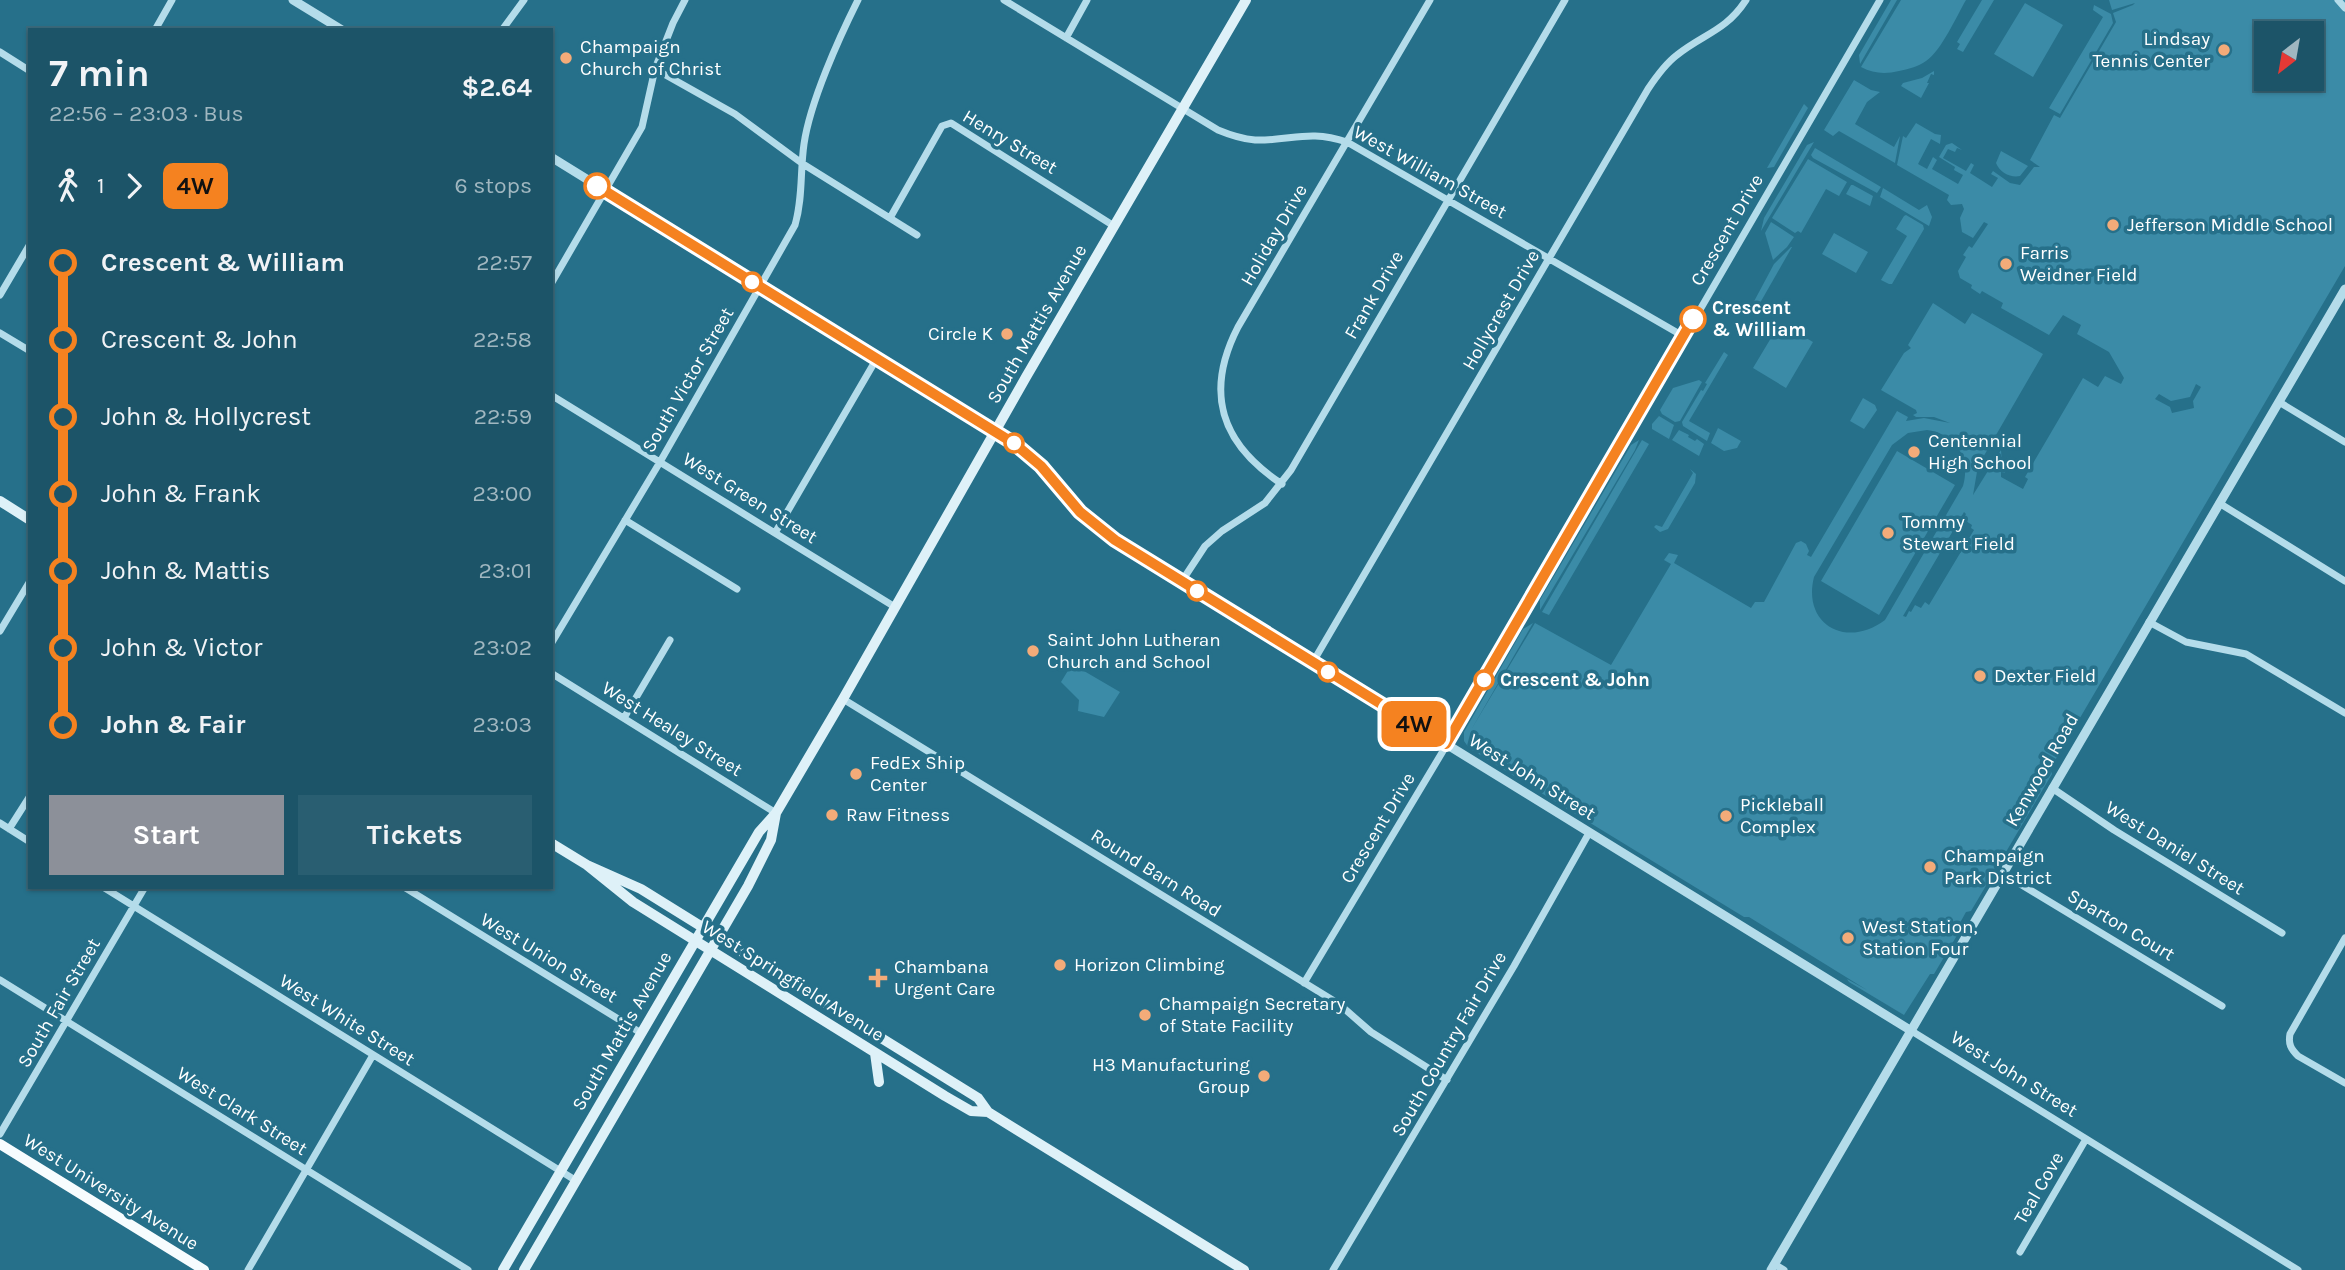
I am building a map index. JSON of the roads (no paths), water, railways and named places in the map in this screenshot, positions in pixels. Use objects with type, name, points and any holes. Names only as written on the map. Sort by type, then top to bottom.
[{"type":"main road","name":"South Mattis Avenue","points":[[503,1270],[758,832],[776,813],[843,699],[995,431],[1246,0]]},
{"type":"main road","points":[[0,501],[28,519]]},
{"type":"main road","name":"South Mattis Avenue","points":[[524,1270],[719,936],[771,840],[776,813]]},
{"type":"main road","name":"West Springfield Avenue","points":[[553,844],[587,865],[633,902],[971,1111],[988,1112]]},
{"type":"main road","name":"West Springfield Avenue","points":[[587,865],[641,889],[703,926],[978,1098],[988,1112],[1244,1270]]},
{"type":"main road","points":[[876,1052],[879,1082]]},
{"type":"main road","name":"West University Avenue","points":[[0,1144],[204,1270]]},
{"type":"street","points":[[156,28],[172,0]]},
{"type":"street","points":[[293,0],[339,28]]},
{"type":"street","points":[[503,28],[524,0]]},
{"type":"street","points":[[553,281],[642,127],[655,69],[685,0]]},
{"type":"street","name":"South Victor Street","points":[[553,641],[660,462],[795,225],[801,197],[804,144],[814,106],[834,52],[858,0]]},
{"type":"street","name":"West William Street","points":[[1004,0],[1218,130],[1245,139],[1318,135],[1347,142],[1683,336]]},
{"type":"street","points":[[1066,38],[1087,0]]},
{"type":"street","name":"Holiday Drive","points":[[1282,484],[1252,462],[1235,441],[1224,416],[1221,375],[1224,358],[1238,327],[1430,0]]},
{"type":"street","name":"Frank Drive","points":[[1182,582],[1192,564],[1214,538],[1259,508],[1282,484],[1565,0]]},
{"type":"street","name":"Hollycrest Drive","points":[[1313,662],[1660,72],[1677,54],[1722,27],[1746,0]]},
{"type":"street","name":"Crescent Drive","points":[[1304,982],[1880,0]]},
{"type":"street","points":[[2338,0],[2345,8]]},
{"type":"street","points":[[0,52],[28,70]]},
{"type":"street","points":[[655,69],[735,114],[803,164],[917,235]]},
{"type":"street","name":"Henry Street","points":[[890,218],[942,126],[951,123],[1114,226]]},
{"type":"street","name":"West John Street","points":[[553,159],[995,431],[1036,461],[1068,500],[1096,526],[1182,582],[2298,1270]]},
{"type":"street","points":[[0,295],[28,247]]},
{"type":"street","name":"Kenwood Road","points":[[1773,1267],[2345,289]]},
{"type":"street","points":[[0,333],[28,350]]},
{"type":"street","points":[[775,533],[877,358]]},
{"type":"street","name":"West Green Street","points":[[553,396],[895,607]]},
{"type":"street","points":[[2279,402],[2345,442]]},
{"type":"street","points":[[2219,503],[2345,581]]},
{"type":"street","points":[[625,520],[737,589]]},
{"type":"street","points":[[0,631],[28,584]]},
{"type":"street","points":[[2149,622],[2186,642],[2246,654],[2345,713]]},
{"type":"street","points":[[624,718],[670,640]]},
{"type":"street","name":"West Healey Street","points":[[553,674],[776,813]]},
{"type":"street","name":"Round Barn Road","points":[[843,699],[1339,1004],[1371,1032],[1447,1080]]},
{"type":"street","name":"West Daniel Street","points":[[2052,788],[2114,830],[2282,933]]},
{"type":"street","points":[[9,829],[28,799]]},
{"type":"street","points":[[0,824],[28,841]]},
{"type":"street","name":"South Country Fair Drive","points":[[1333,1270],[1590,833]]},
{"type":"street","name":"Sparton Court","points":[[2003,873],[2222,1006]]},
{"type":"street","name":"West White Street","points":[[106,889],[575,1180]]},
{"type":"street","name":"South Fair Street","points":[[0,1134],[144,889]]},
{"type":"street","name":"West Union Street","points":[[407,889],[641,1033]]},
{"type":"street","points":[[2345,938],[2290,1034],[2289,1044],[2298,1056],[2345,1083]]},
{"type":"street","name":"West Clark Street","points":[[0,980],[468,1270]]},
{"type":"street","points":[[248,1270],[373,1055]]},
{"type":"street","name":"Teal Cove","points":[[2020,1252],[2086,1139]]},
{"type":"street","points":[[1773,1267],[1784,1270]]},
{"type":"place","name":"Lindsay Tennis Center","points":[[2224,50]]},
{"type":"place","name":"Champaign Church of Christ","points":[[566,58]]},
{"type":"place","name":"Jefferson Middle School","points":[[2113,225]]},
{"type":"place","name":"Farris Weidner Field","points":[[2006,264]]},
{"type":"place","name":"Crescent & William","points":[[1693,319]]},
{"type":"place","name":"Circle K","points":[[1007,334]]},
{"type":"place","name":"Centennial High School","points":[[1914,452]]},
{"type":"place","name":"Tommy Stewart Field","points":[[1888,533]]},
{"type":"place","name":"Saint John Lutheran Church and School","points":[[1033,651]]},
{"type":"place","name":"Dexter Field","points":[[1980,676]]},
{"type":"place","name":"Crescent & John","points":[[1484,680]]},
{"type":"place","name":"FedEx Ship Center","points":[[856,774]]},
{"type":"place","name":"Raw Fitness","points":[[832,815]]},
{"type":"place","name":"Pickleball Complex","points":[[1726,816]]},
{"type":"place","name":"Champaign Park District","points":[[1930,867]]},
{"type":"place","name":"West Station, Station Four","points":[[1848,938]]},
{"type":"place","name":"Horizon Climbing","points":[[1060,965]]},
{"type":"place","name":"Chambana Urgent Care","points":[[878,978]]},
{"type":"place","name":"Champaign Secretary of State Facility","points":[[1145,1015]]},
{"type":"place","name":"H3 Manufacturing Group","points":[[1264,1076]]}]
